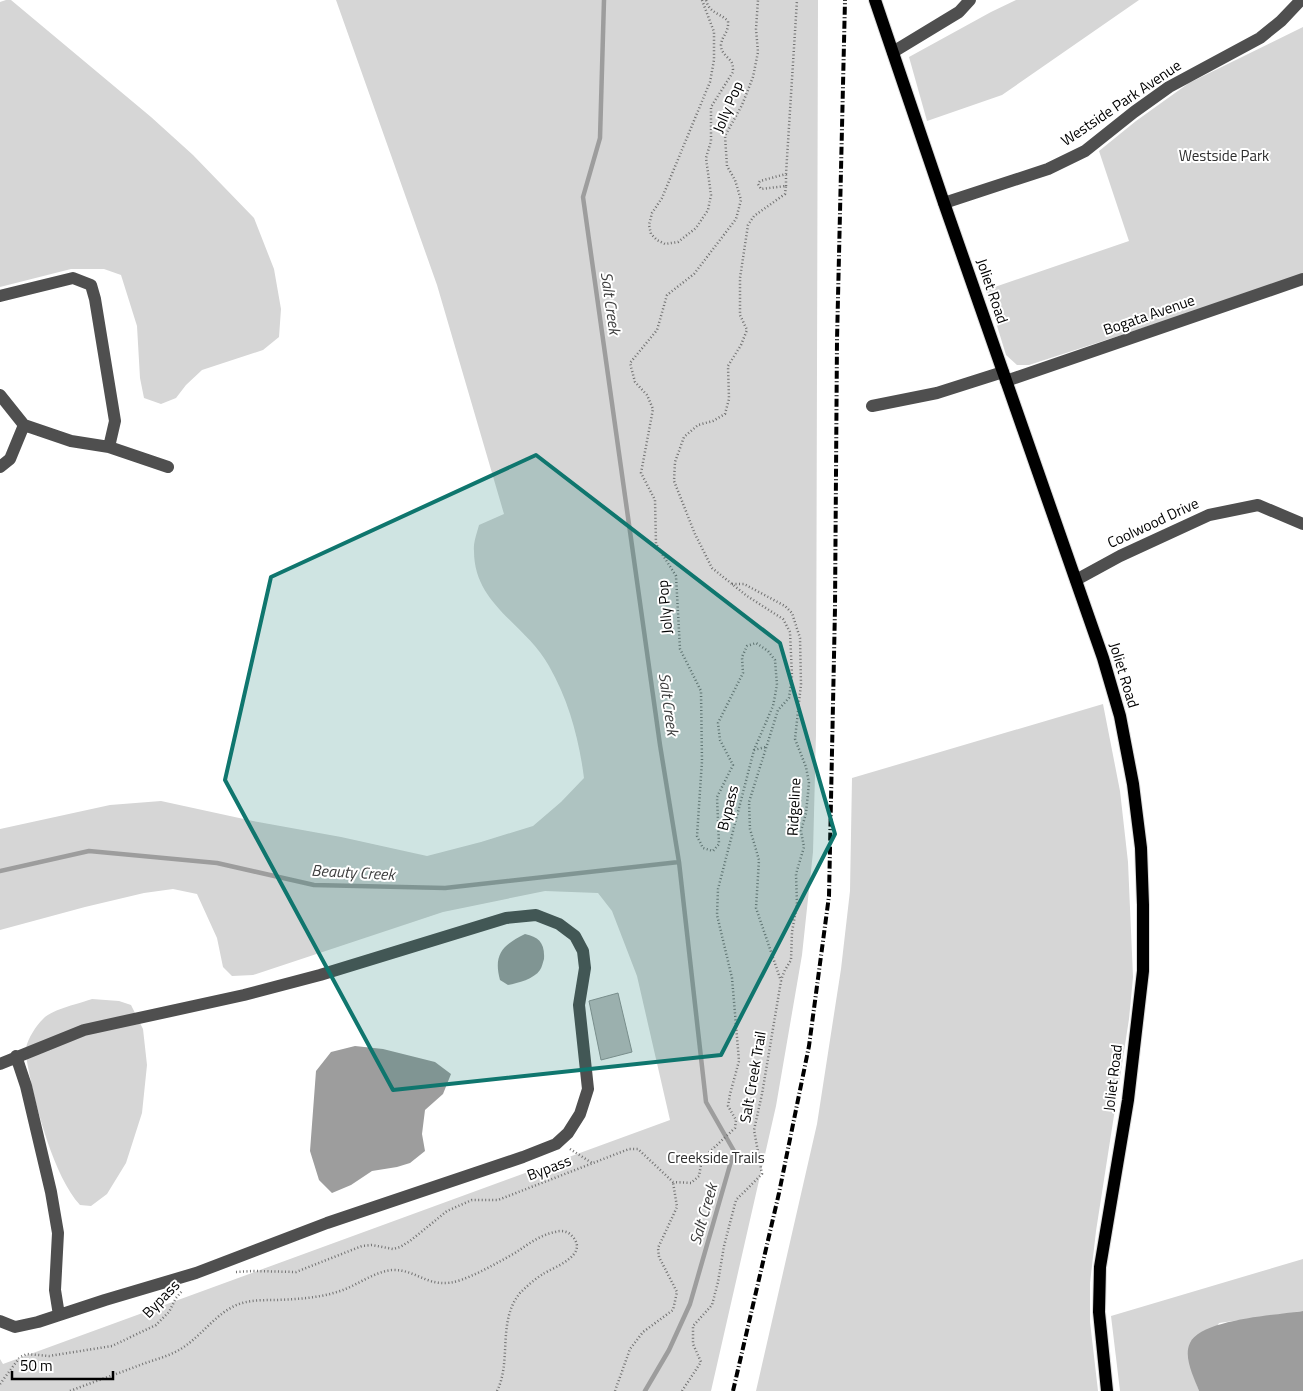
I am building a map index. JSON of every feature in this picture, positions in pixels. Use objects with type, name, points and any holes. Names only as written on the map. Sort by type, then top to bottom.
[{"type":"main road","name":"Joliet Road","points":[[875,0],[1103,658],[1120,716],[1133,784],[1141,858],[1143,971],[1128,1100],[1100,1267],[1099,1312],[1106,1391]]},
{"type":"street","points":[[893,52],[960,12],[970,0]]},
{"type":"street","name":"Westside Park Avenue","points":[[944,203],[1048,169],[1085,151],[1169,87],[1260,38],[1281,21],[1301,0]]},
{"type":"street","points":[[0,296],[73,278],[91,285],[95,299],[115,421],[109,447]]},
{"type":"street","name":"Bogata Avenue","points":[[872,406],[1005,377],[1303,279]]},
{"type":"street","points":[[0,395],[24,425],[71,442],[109,447],[168,467]]},
{"type":"street","points":[[0,467],[10,459],[24,425]]},
{"type":"street","name":"Coolwood Drive","points":[[1076,580],[1120,556],[1208,515],[1258,505],[1303,524]]},
{"type":"street","points":[[0,1064],[84,1030],[235,997],[320,976],[506,918],[536,915],[559,924],[575,936],[583,950],[585,968],[579,1005],[588,1089],[580,1114],[568,1133],[556,1144],[523,1157],[327,1223],[196,1274],[15,1327],[0,1321]]},
{"type":"street","points":[[16,1056],[31,1105],[51,1192],[58,1233],[56,1290],[59,1315]]},
{"type":"path","name":"Jolly Pop","points":[[702,0],[714,32],[714,60],[710,82],[662,198],[652,213],[649,225],[651,234],[665,244],[678,242],[696,228],[708,210],[711,195],[706,158],[711,141],[711,107],[733,72],[732,63],[722,52],[721,45],[728,29],[728,21],[723,16],[711,11],[706,0]]},
{"type":"path","name":"Jolly Pop","points":[[754,750],[773,706],[777,685],[774,660],[768,651],[756,643],[748,646],[742,657],[743,672],[718,723],[720,740],[733,765],[717,796],[719,844],[713,851],[704,848],[697,836],[702,761],[701,691],[680,649],[676,576],[656,544],[655,500],[641,473],[652,409],[647,395],[635,382],[630,363],[657,330],[667,295],[694,274],[736,219],[740,200],[735,180],[727,166],[725,136],[742,105],[753,77],[758,52],[756,29],[758,0]]},
{"type":"path","points":[[754,750],[766,747],[778,710],[789,698],[792,676],[790,632],[783,619],[746,596],[712,568],[695,534],[674,482],[675,462],[684,437],[698,425],[713,421],[724,414],[729,398],[728,366],[741,345],[747,330],[740,315],[740,278],[748,225],[754,216],[785,194],[797,0]]},
{"type":"path","points":[[786,174],[760,181],[758,184],[761,189],[786,186]]},
{"type":"path","name":"Ridgeline","points":[[731,584],[744,584],[785,606],[792,613],[800,638],[801,684],[795,738],[806,767],[809,790],[801,831],[804,847],[796,874],[797,904],[792,932],[792,960],[785,970],[781,981]]},
{"type":"path","name":"Salt Creek Trail","points":[[682,1391],[701,1362],[693,1344],[693,1326],[712,1305],[736,1200],[762,1174],[754,1130],[781,981],[756,908],[759,860],[750,829],[748,802],[766,747]]},
{"type":"path","name":"Bypass","points":[[235,1272],[296,1272],[362,1246],[372,1245],[393,1249],[400,1247],[447,1211],[472,1200],[498,1200],[629,1149],[638,1149],[673,1182],[691,1183],[699,1176],[702,1159],[735,1128],[736,1120],[728,1106],[739,1061],[732,978],[717,915],[718,889],[754,750]]},
{"type":"path","points":[[556,1144],[568,1148],[592,1163]]},
{"type":"path","points":[[615,1391],[630,1349],[643,1332],[673,1310],[677,1292],[659,1257],[658,1248],[677,1207],[673,1182]]},
{"type":"path","points":[[70,1391],[180,1350],[222,1313],[241,1303],[319,1296],[343,1290],[391,1270],[406,1272],[436,1283],[449,1283],[488,1268],[546,1235],[558,1231],[566,1232],[575,1241],[576,1247],[573,1256],[531,1282],[514,1303],[508,1322],[503,1374],[497,1391]]},
{"type":"path","name":"Bypass","points":[[0,1384],[20,1357],[27,1354],[49,1356],[112,1346],[156,1325],[169,1312],[180,1293],[185,1289]]},
{"type":"highlighted area","points":[[536,455],[780,643],[835,834],[721,1055],[393,1090],[225,780],[271,577]]},
{"type":"green space","points":[[11,0],[151,117],[193,155],[254,218],[274,269],[281,309],[279,337],[263,350],[202,370],[186,385],[176,398],[161,404],[144,398],[140,378],[137,326],[121,275],[104,269],[71,269],[0,287],[0,2]]},
{"type":"green space","name":"Creekside Trails","points":[[336,0],[818,0],[816,735],[813,852],[802,955],[776,1106],[711,1391],[0,1391],[0,1359],[3,1364],[670,1120],[637,976],[612,911],[598,893],[545,891],[443,912],[253,975],[232,976],[223,967],[217,938],[197,894],[173,889],[144,893],[0,930],[0,829],[110,805],[161,801],[427,856],[533,826],[561,802],[584,778],[572,720],[556,679],[539,651],[492,600],[482,586],[476,570],[474,548],[479,525],[504,514],[437,285]]},
{"type":"green space","points":[[1016,0],[1139,0],[1002,95],[927,121],[909,57]]},
{"type":"green space","name":"Westside Park","points":[[1303,27],[1303,276],[1029,365],[1017,365],[1006,355],[986,290],[1129,241],[1099,151],[1136,121],[1189,83]]},
{"type":"green space","points":[[1103,704],[1120,791],[1128,862],[1133,977],[1129,1019],[1096,1231],[1090,1283],[1090,1322],[1098,1391],[756,1391],[817,1124],[841,969],[850,891],[852,778]]},
{"type":"green space","points":[[92,999],[119,1001],[131,1005],[143,1029],[147,1065],[142,1113],[126,1163],[107,1194],[91,1206],[80,1205],[71,1193],[54,1159],[35,1101],[26,1050],[33,1032],[47,1016]]},
{"type":"green space","points":[[1303,1259],[1303,1311],[1219,1323],[1193,1374],[1199,1391],[1120,1391],[1111,1316]]},
{"type":"shaded area","points":[[525,934],[534,937],[542,945],[544,959],[542,966],[530,978],[508,985],[500,980],[498,971],[499,957],[511,942]]},
{"type":"shaded area","points":[[355,1046],[383,1049],[435,1062],[451,1074],[443,1094],[425,1110],[422,1134],[425,1151],[410,1163],[372,1171],[351,1185],[332,1193],[319,1180],[310,1151],[316,1071],[331,1052]]},
{"type":"shaded area","points":[[1303,1311],[1303,1391],[1199,1391],[1188,1361],[1190,1343],[1197,1335],[1209,1328],[1224,1323]]},
{"type":"building","points":[[618,993],[632,1052],[601,1060],[589,1001]]},
{"type":"waterway","name":"Salt Creek","points":[[604,0],[600,138],[583,197],[660,745],[679,862],[706,1102],[734,1151],[690,1304],[669,1350],[645,1391]]},
{"type":"waterway","name":"Beauty Creek","points":[[0,871],[89,851],[217,863],[314,885],[445,888],[679,862]]},
{"type":"railway","points":[[733,1391],[779,1193],[809,1046],[829,896],[835,608],[837,340],[845,0]]}]
